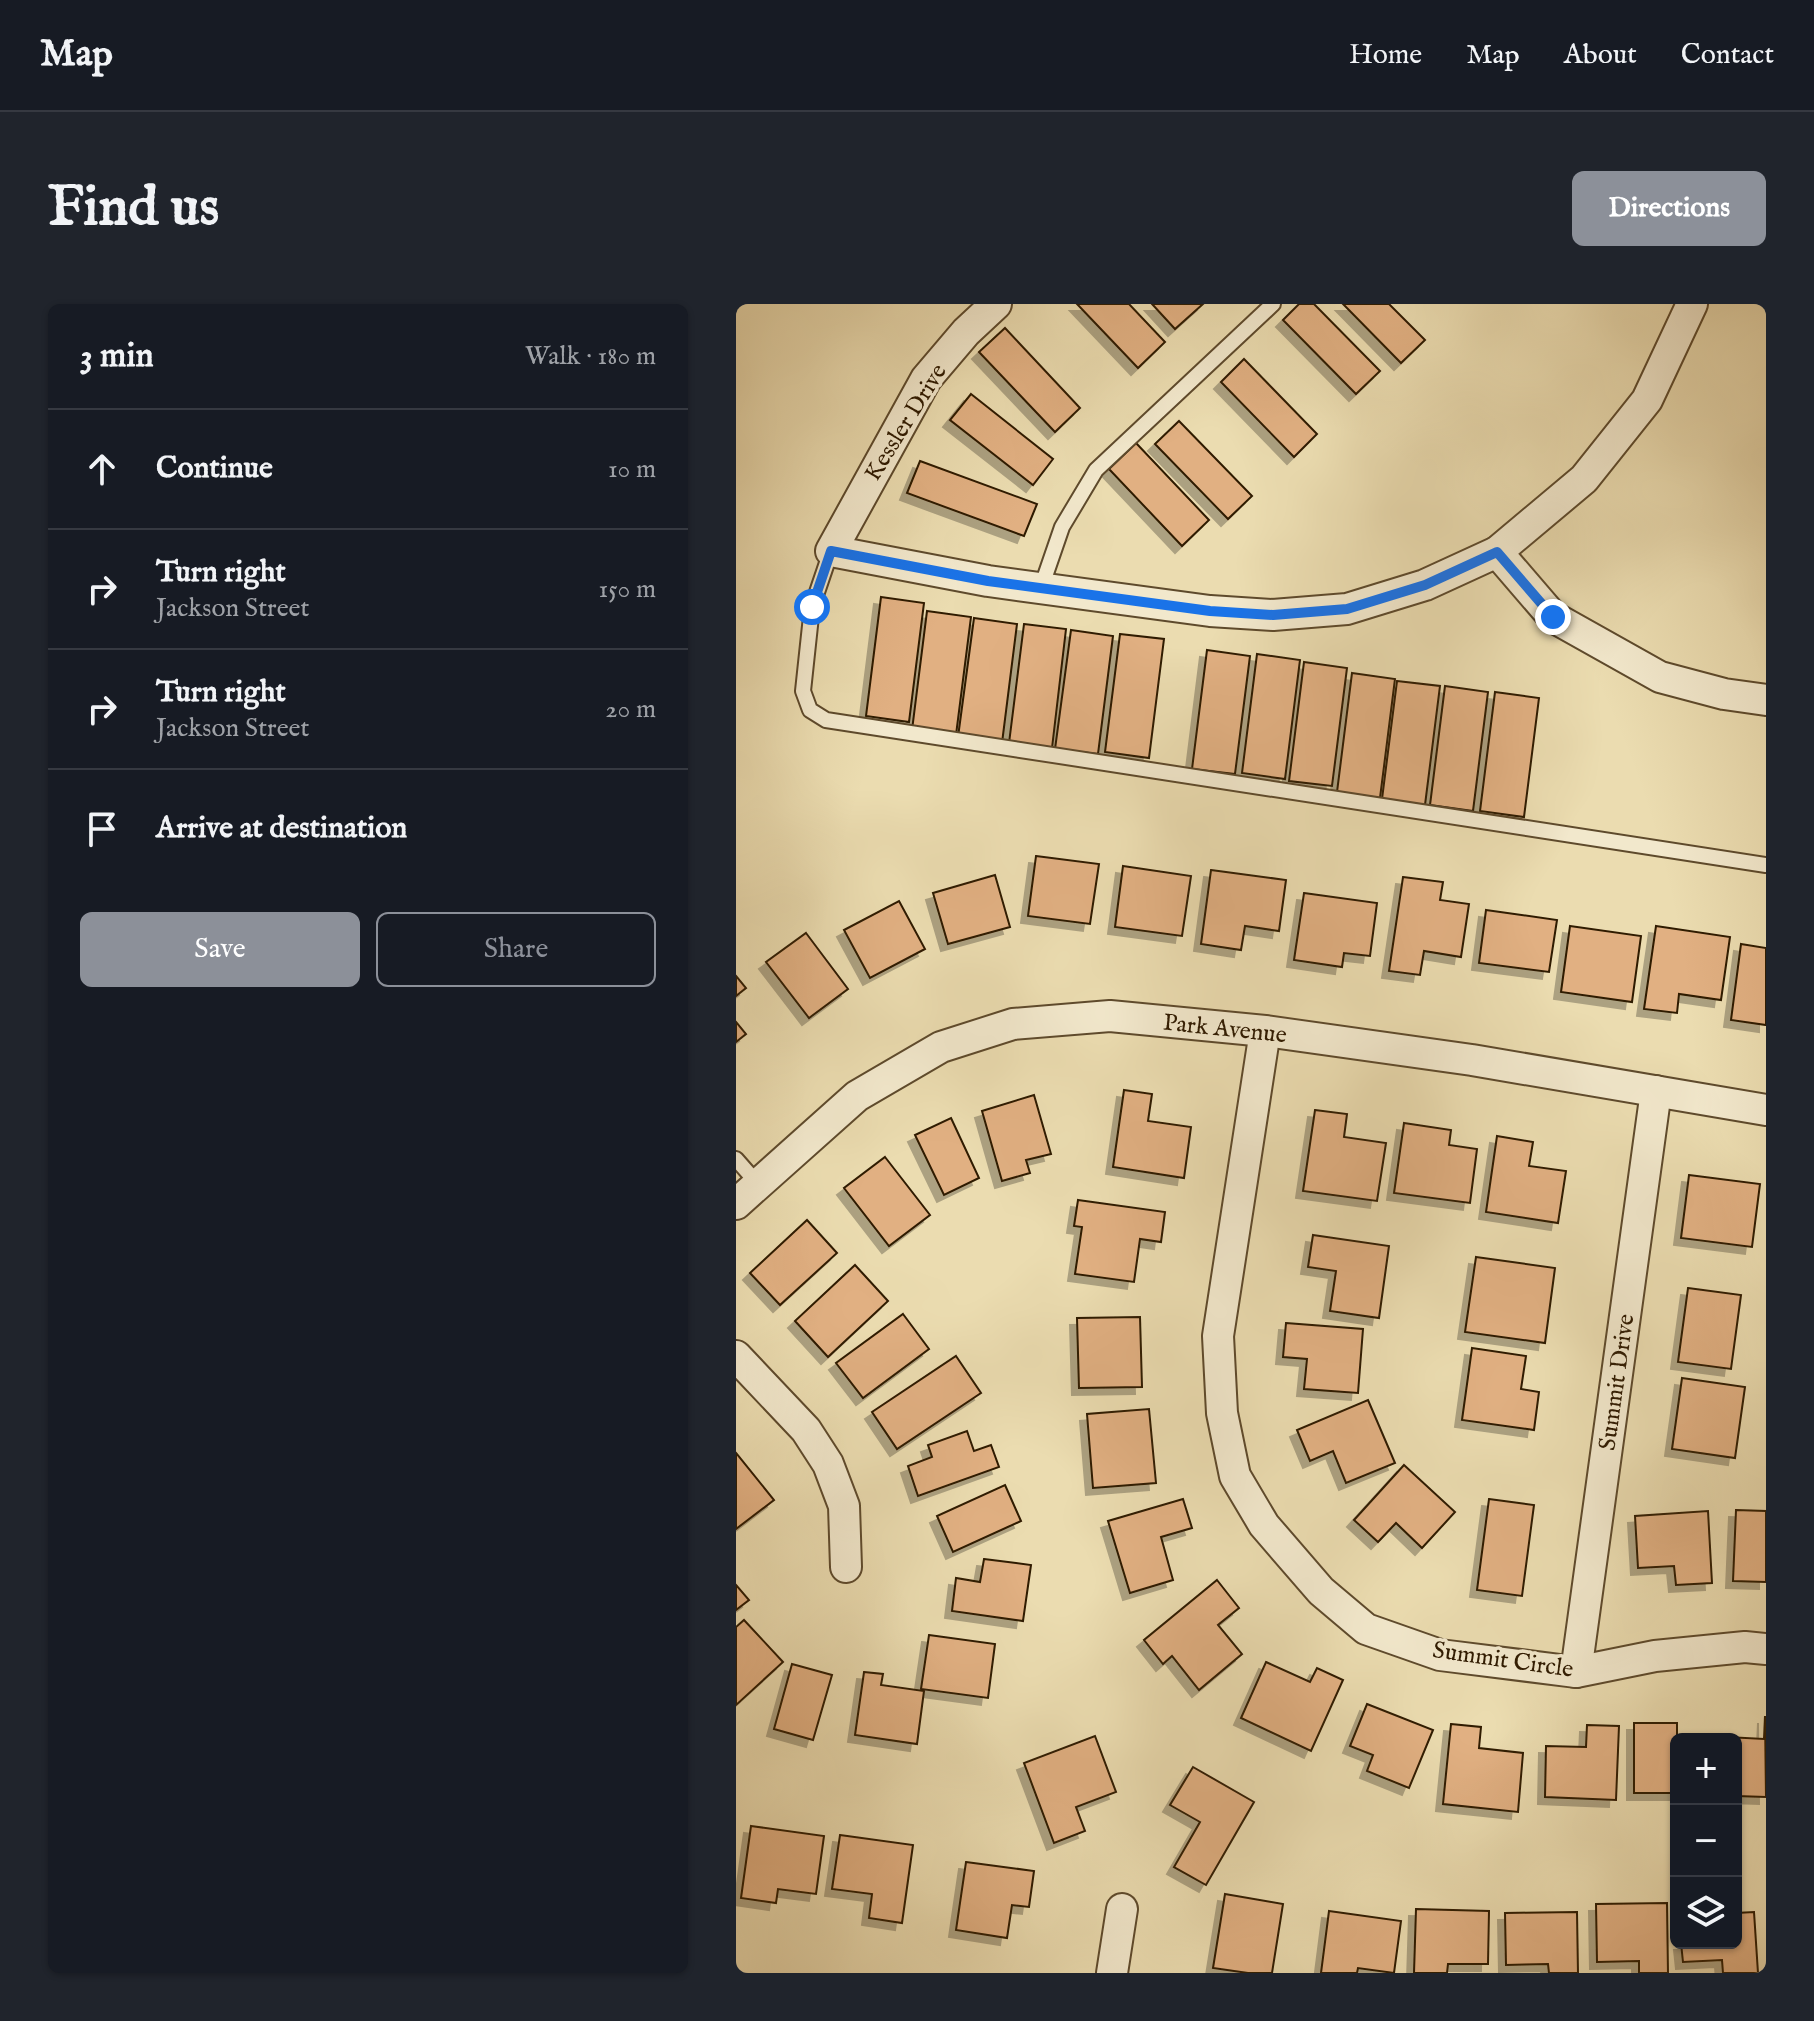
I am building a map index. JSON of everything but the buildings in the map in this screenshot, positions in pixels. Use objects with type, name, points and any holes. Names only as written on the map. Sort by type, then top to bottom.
[{"type":"street","name":"Kessler Drive","points":[[831,551],[926,379],[966,332],[996,304]]},
{"type":"street","points":[[831,551],[988,581],[1210,611],[1273,615],[1347,609],[1425,585],[1497,552],[1584,479],[1647,400],[1692,304]]},
{"type":"street","points":[[1497,552],[1553,617],[1660,677],[1724,694],[1766,700]]},
{"type":"street","name":"Park Avenue","points":[[747,1194],[857,1096],[941,1047],[1013,1024],[1110,1016],[1265,1031],[1472,1060],[1766,1110]]},
{"type":"street","name":"Summit Circle","points":[[1265,1031],[1218,1336],[1222,1413],[1235,1476],[1264,1525],[1321,1591],[1366,1629],[1440,1655],[1576,1672],[1655,1656],[1745,1647],[1766,1649]]},
{"type":"street","name":"Summit Drive","points":[[1576,1672],[1656,1091]]},
{"type":"street","points":[[736,1356],[806,1430],[828,1464],[844,1506],[846,1567]]},
{"type":"street","points":[[1112,1973],[1122,1909]]},
{"type":"lane","points":[[1041,588],[1062,527],[1096,470],[1273,304]]},
{"type":"lane","points":[[831,551],[812,607],[803,691],[810,710],[826,720],[1766,865]]},
{"type":"lane","points":[[736,1159],[747,1194]]},
{"type":"route","points":[[812,607],[831,551],[988,581],[1210,611],[1273,615],[1347,609],[1425,585],[1497,552],[1553,617]]}]
